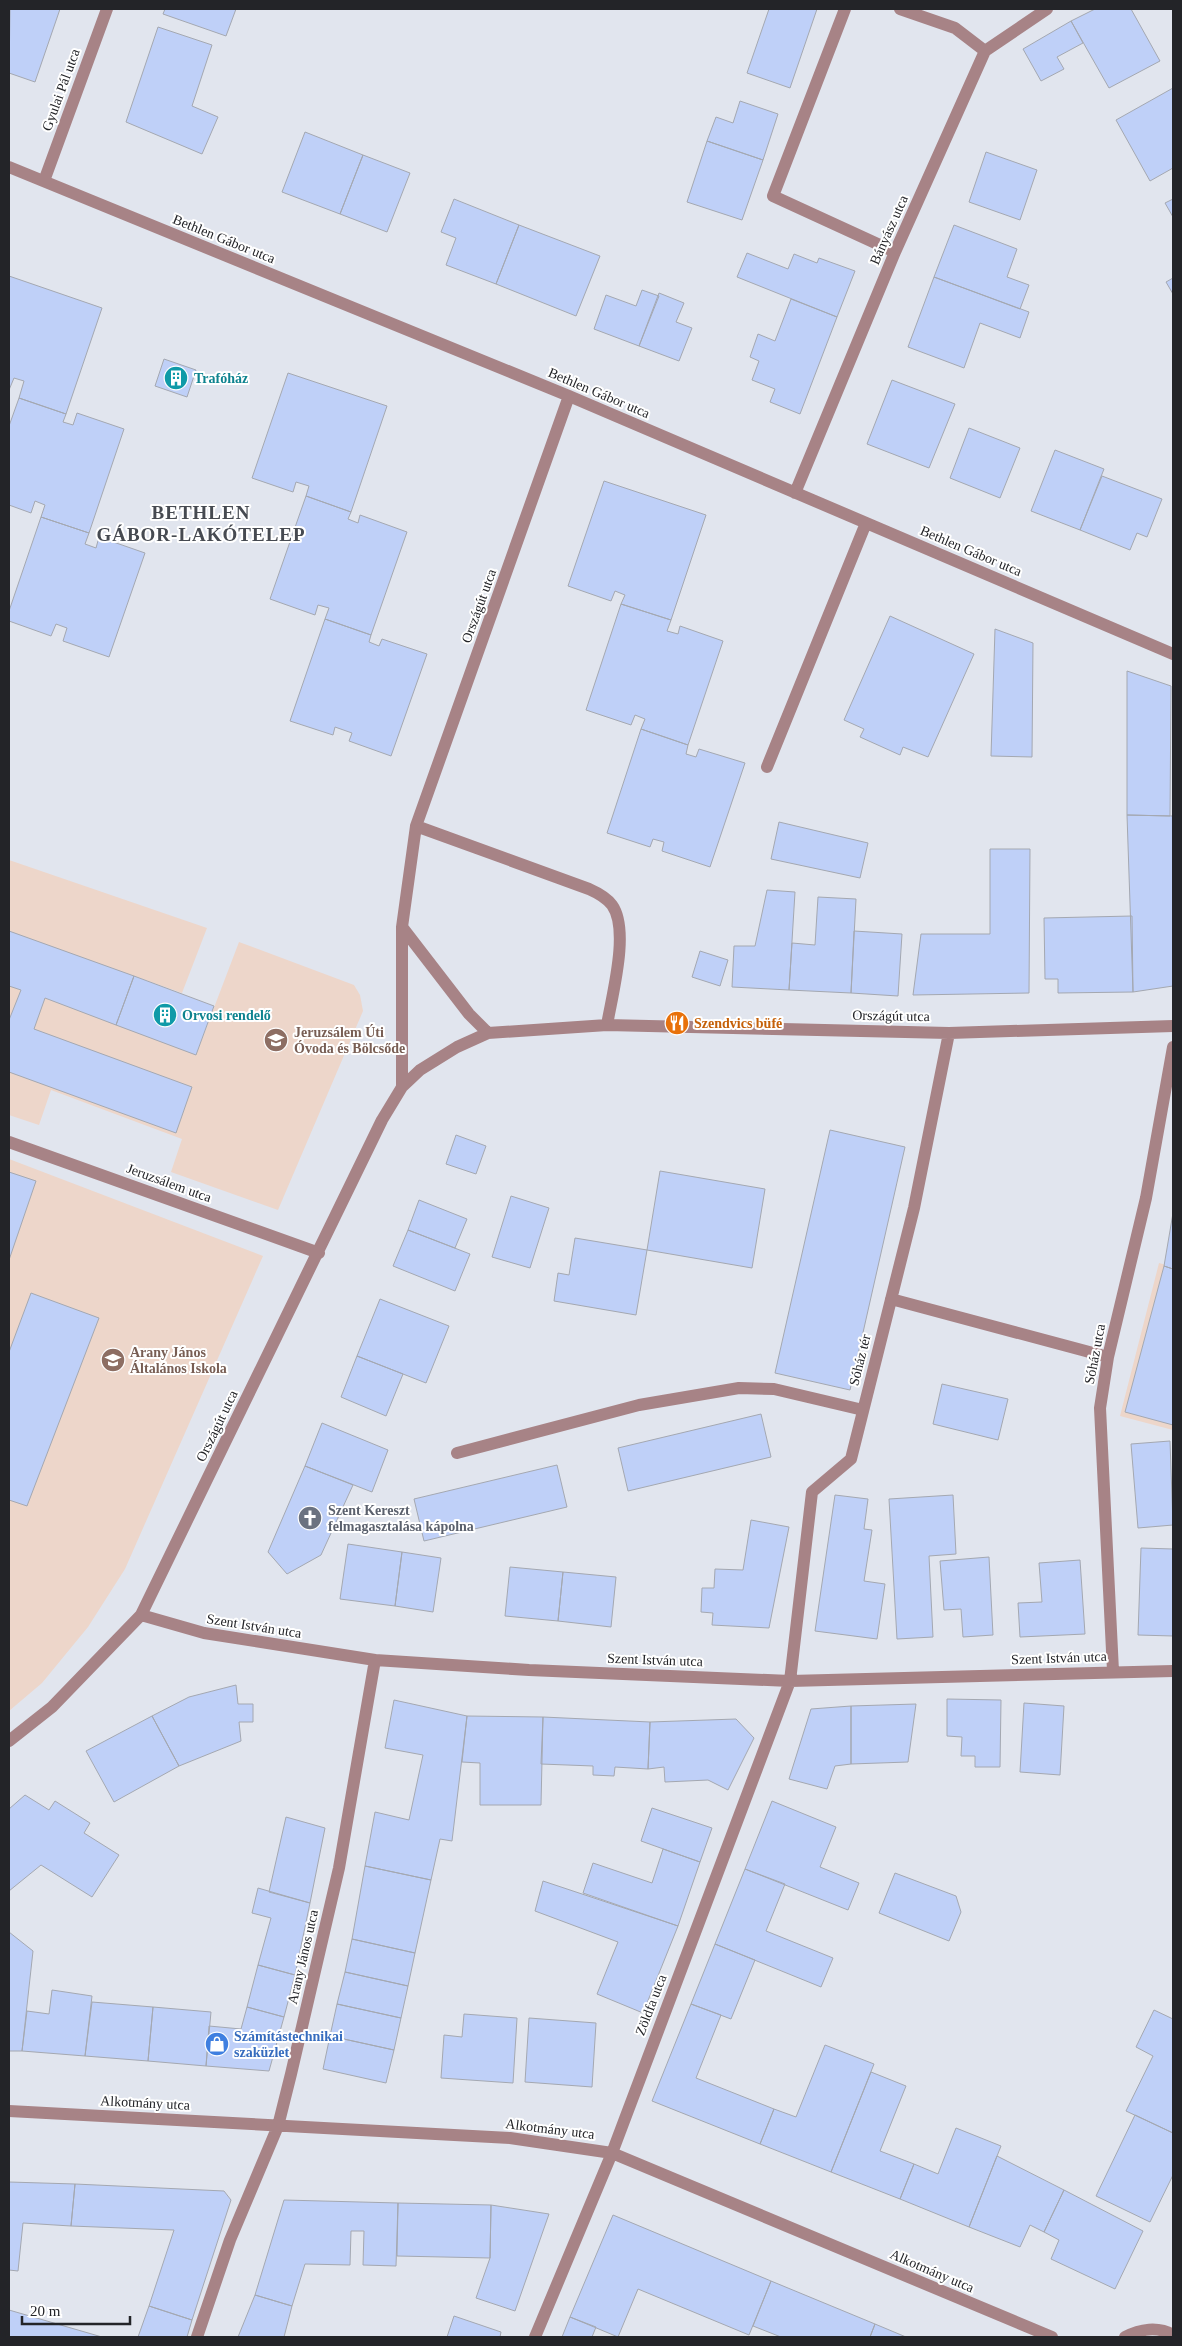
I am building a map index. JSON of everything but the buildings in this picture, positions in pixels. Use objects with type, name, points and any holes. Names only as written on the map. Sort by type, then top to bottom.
[{"type":"street","name":"Gyulai Pál utca","points":[[44,181],[107,9]]},
{"type":"street","points":[[845,9],[773,196],[895,252]]},
{"type":"street","points":[[900,9],[955,28],[985,51],[1047,9]]},
{"type":"street","name":"Bányász utca","points":[[795,493],[895,252],[985,51]]},
{"type":"street","name":"Bethlen Gábor utca","points":[[9,168],[569,396],[1173,654]]},
{"type":"street","name":"Országút utca","points":[[402,1087],[402,927],[416,826],[569,396]]},
{"type":"street","points":[[767,767],[866,523]]},
{"type":"street","points":[[416,826],[590,889],[604,897],[612,906],[620,929],[607,1024]]},
{"type":"street","points":[[402,927],[469,1014],[488,1033]]},
{"type":"street","name":"Országút utca","points":[[9,1741],[52,1707],[141,1615],[319,1253],[382,1120],[402,1087],[420,1070],[457,1047],[488,1033],[607,1024],[949,1033],[1173,1026]]},
{"type":"street","name":"Sóház tér","points":[[790,1681],[812,1492],[851,1459],[914,1208],[949,1033]]},
{"type":"street","name":"Sóház utca","points":[[1113,1671],[1100,1408],[1108,1357],[1146,1198],[1173,1047]]},
{"type":"street","name":"Jeruzsálem utca","points":[[9,1142],[319,1253]]},
{"type":"street","points":[[891,1299],[1108,1357]]},
{"type":"street","points":[[457,1453],[639,1405],[739,1388],[774,1389],[863,1410]]},
{"type":"street","name":"Szent István utca","points":[[141,1615],[204,1634],[375,1660],[539,1671],[790,1681],[1113,1671],[1173,1671]]},
{"type":"street","name":"Arany János utca","points":[[197,2337],[230,2240],[278,2126],[339,1868],[375,1660]]},
{"type":"street","name":"Zöldfa utca","points":[[535,2337],[612,2152],[790,1681]]},
{"type":"street","name":"Alkotmány utca","points":[[9,2111],[510,2138],[612,2152],[1052,2337]]},
{"type":"street","points":[[1125,2337],[1144,2330],[1157,2330],[1173,2335]]},
{"type":"shaded area","name":"Jeruzsálem Úti Óvoda és Bölcsőde","points":[[9,860],[207,928],[182,993],[134,976],[196,1055],[239,942],[354,985],[360,995],[363,1011],[278,1210],[171,1172],[182,1139],[51,1090],[39,1125],[9,1115]]},
{"type":"shaded area","name":"Arany János Általános Iskola","points":[[9,1159],[263,1256],[125,1569],[88,1627],[42,1683],[9,1711]]},
{"type":"shaded area","points":[[1159,1263],[1173,1267],[1173,1430],[1120,1416]]},
{"type":"place","name":"Trafóház","points":[[176,378]]},
{"type":"place","name":"Orvosi rendelő","points":[[165,1015]]},
{"type":"place","name":"Szendvics büfé","points":[[677,1023]]},
{"type":"place","name":"Jeruzsálem Úti Óvoda és Bölcsőde","points":[[276,1040]]},
{"type":"place","name":"Arany János Általános Iskola","points":[[113,1360]]},
{"type":"place","name":"Szent Kereszt felmagasztalása kápolna","points":[[310,1518]]},
{"type":"place","name":"Számítástechnikai szaküzlet","points":[[217,2044]]},
{"type":"district","name":"BETHLEN GÁBOR-LAKÓTELEP","points":[[201,523]]}]
